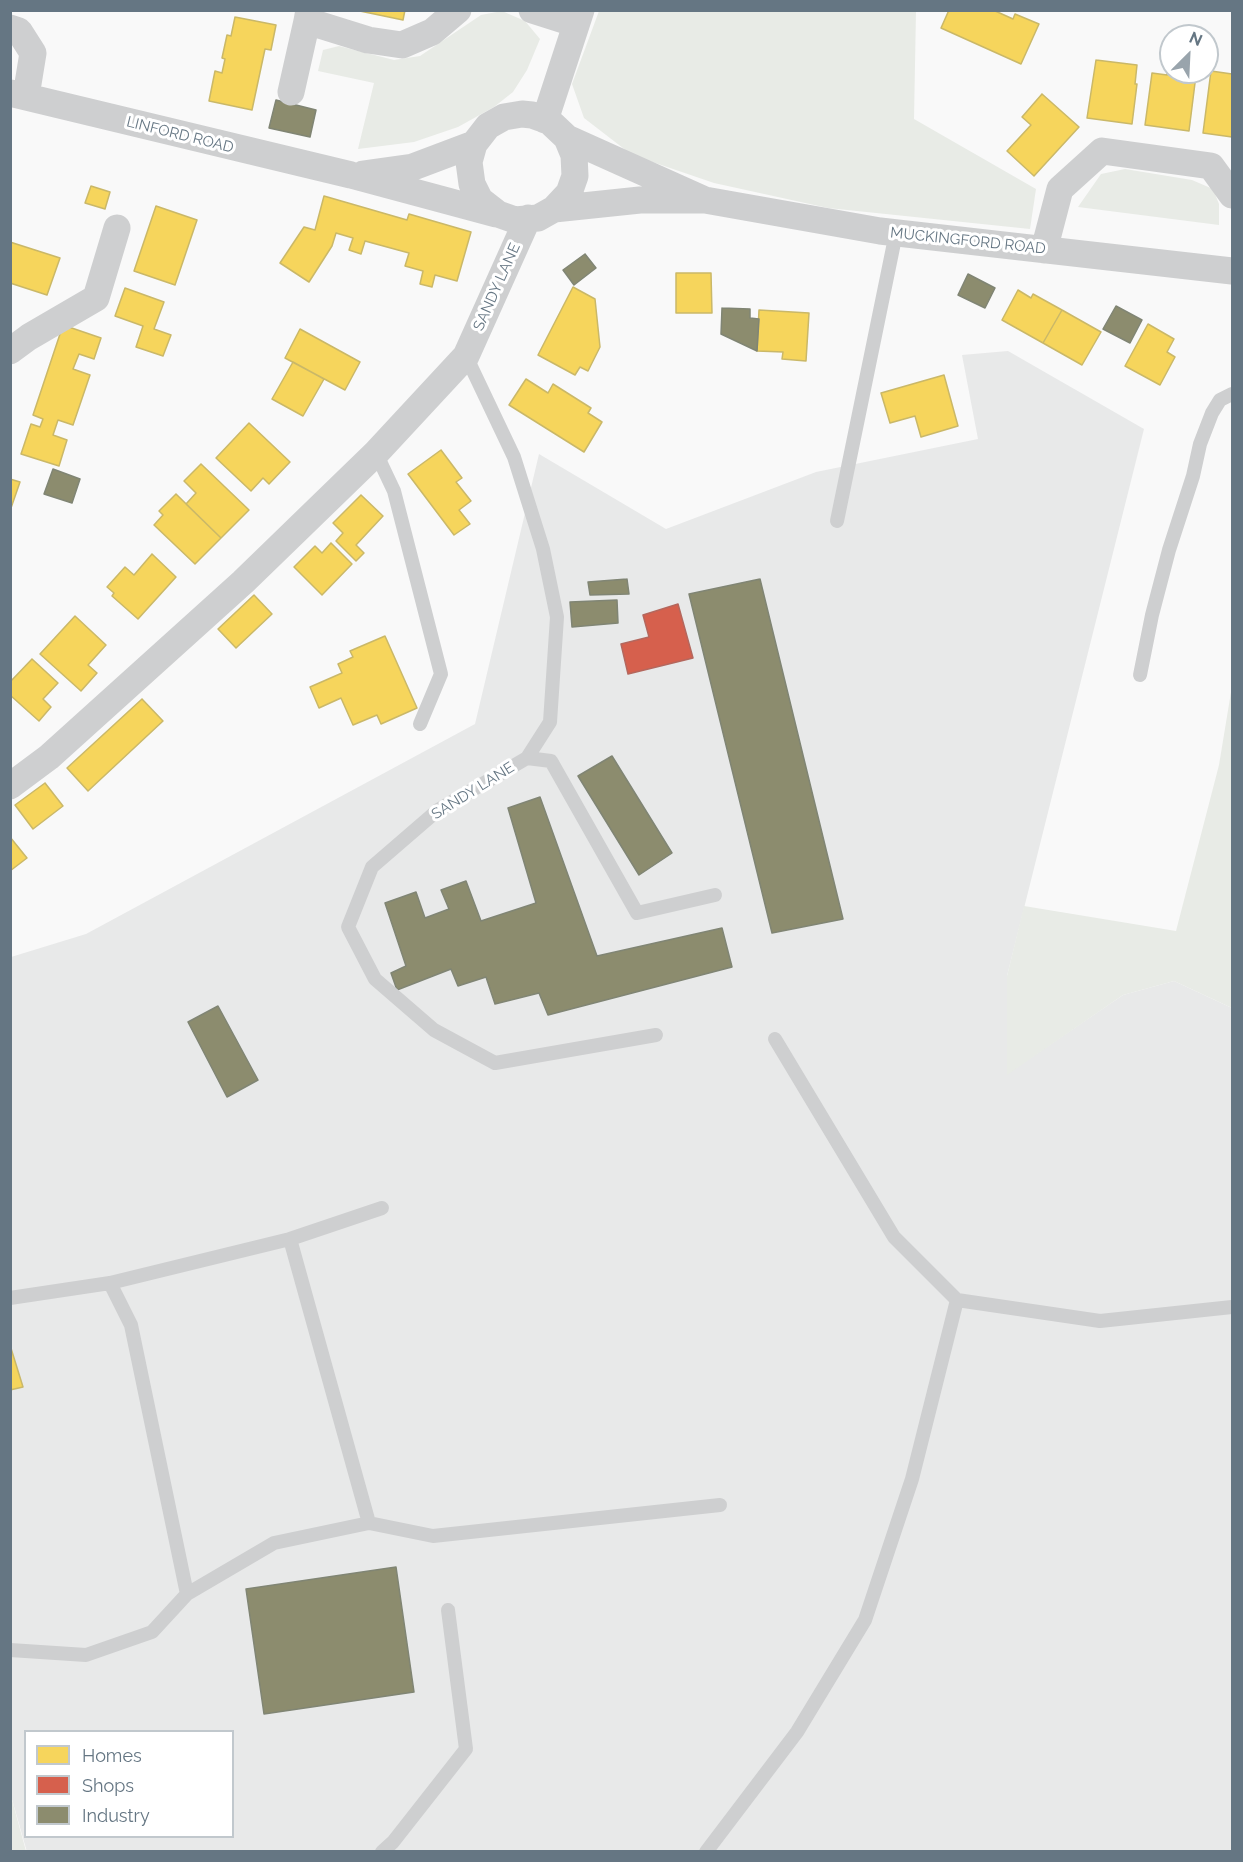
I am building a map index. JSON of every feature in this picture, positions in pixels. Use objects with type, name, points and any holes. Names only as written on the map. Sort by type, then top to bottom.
[{"type":"street","points":[[291,92],[308,16],[368,40],[402,45],[432,32],[458,10]]},
{"type":"street","points":[[532,10],[578,17],[545,120]]},
{"type":"street","points":[[10,28],[19,31],[33,52],[18,95]]},
{"type":"street","name":"LINFORD ROAD","points":[[18,95],[351,175],[498,214]]},
{"type":"street","name":"MUCKINGFORD ROAD","points":[[474,144],[488,126],[504,117],[532,115],[549,121],[567,138],[705,200]]},
{"type":"street","points":[[554,209],[569,193],[575,176],[574,154],[567,138]]},
{"type":"street","points":[[474,144],[469,162],[472,183],[480,200],[498,214]]},
{"type":"street","name":"LINFORD ROAD","points":[[351,175],[413,167],[474,144]]},
{"type":"street","points":[[1044,250],[1060,189],[1102,151],[1211,166],[1233,195]]},
{"type":"street","name":"MUCKINGFORD ROAD","points":[[498,214],[515,220],[538,218],[554,209],[640,200],[705,200],[896,233],[1044,250],[1232,263]]},
{"type":"street","name":"SANDY LANE","points":[[10,786],[49,757],[243,582],[376,453],[466,356],[528,218]]},
{"type":"street","points":[[10,351],[29,337],[96,298],[117,228]]},
{"type":"lane","points":[[837,521],[896,233]]},
{"type":"lane","name":"SANDY LANE","points":[[466,356],[514,457],[543,549],[557,617],[550,722],[527,758],[438,810],[372,867],[348,927],[375,979],[434,1030],[495,1063],[656,1035]]},
{"type":"lane","points":[[1140,675],[1152,615],[1169,550],[1193,476],[1200,444],[1212,413],[1220,400],[1233,394]]},
{"type":"lane","points":[[376,453],[394,491],[441,674],[420,724]]},
{"type":"lane","points":[[527,758],[551,762],[637,913],[715,896]]},
{"type":"lane","points":[[775,1039],[894,1237],[957,1300],[1100,1321],[1233,1307]]},
{"type":"lane","points":[[10,1298],[110,1283],[290,1239],[382,1208]]},
{"type":"lane","points":[[290,1239],[369,1523]]},
{"type":"lane","points":[[110,1283],[131,1325],[188,1594]]},
{"type":"lane","points":[[706,1851],[797,1732],[865,1620],[912,1479],[957,1300]]},
{"type":"lane","points":[[10,1650],[86,1655],[152,1632],[188,1594],[274,1543],[369,1523],[433,1536],[720,1505]]},
{"type":"lane","points":[[382,1851],[393,1842],[466,1749],[448,1610]]},
{"type":"shaded area","points":[[502,11],[525,21],[540,39],[527,70],[513,92],[494,107],[458,127],[414,142],[358,149],[374,83],[318,71],[323,50],[339,46],[394,60],[420,56],[481,15]]},
{"type":"shaded area","points":[[599,11],[916,11],[914,119],[1036,189],[1030,229],[828,208],[714,183],[632,155],[584,118],[572,84]]},
{"type":"shaded area","points":[[1125,169],[1192,180],[1213,189],[1219,204],[1219,225],[1078,207],[1101,174]]},
{"type":"shaded area","points":[[1008,351],[1144,429],[1007,976],[1007,1074],[1123,995],[1174,981],[1232,1008],[1232,1851],[27,1852],[11,1796],[11,957],[86,934],[475,724],[539,454],[666,529],[816,472],[978,439],[962,355]]},
{"type":"shaded area","points":[[1232,686],[1232,1008],[1174,981],[1123,995],[1007,1075],[1007,976],[1024,906],[1176,931],[1219,765]]},
{"type":"shaded area","points":[[11,1796],[26,1851],[11,1851]]},
{"type":"building: Homes","points":[[355,10],[405,10],[403,20]]},
{"type":"building: Homes","points":[[949,10],[993,10],[1013,19],[1015,14],[1039,24],[1021,64],[941,28]]},
{"type":"building: Homes","points":[[235,17],[276,25],[271,50],[265,49],[252,110],[209,101],[215,71],[222,73],[225,59],[222,58],[227,35],[231,36]]},
{"type":"building: Homes","points":[[1096,60],[1137,65],[1132,124],[1087,118]]},
{"type":"building: Homes","points":[[1219,72],[1232,74],[1232,137],[1203,133],[1209,84],[1219,84]]},
{"type":"building: Homes","points":[[1152,73],[1159,74],[1159,84],[1195,84],[1189,131],[1145,125]]},
{"type":"building: Homes","points":[[1042,94],[1079,127],[1034,176],[1007,151],[1031,125],[1022,117]]},
{"type":"building: Homes","points":[[91,186],[110,192],[105,209],[85,203]]},
{"type":"building: Homes","points":[[324,196],[407,220],[409,214],[471,232],[457,281],[435,275],[432,287],[420,284],[423,271],[405,266],[409,253],[365,241],[361,254],[349,250],[353,238],[336,233],[332,246],[309,282],[280,263],[304,227],[315,230]]},
{"type":"building: Homes","points":[[156,206],[197,220],[175,285],[134,271]]},
{"type":"building: Homes","points":[[10,242],[60,258],[47,295],[10,283]]},
{"type":"building: Homes","points":[[676,273],[711,273],[712,313],[676,313]]},
{"type":"building: Homes","points":[[573,287],[595,299],[600,347],[588,371],[580,367],[575,375],[538,355]]},
{"type":"building: Homes","points":[[125,288],[164,302],[154,329],[171,335],[163,356],[136,347],[143,326],[115,316]]},
{"type":"building: Homes","points":[[1018,290],[1031,298],[1033,294],[1062,310],[1043,343],[1002,320]]},
{"type":"building: Homes","points":[[759,310],[809,313],[806,361],[782,359],[783,352],[757,351]]},
{"type":"building: Homes","points":[[1062,310],[1101,332],[1082,365],[1043,343]]},
{"type":"building: Homes","points":[[1148,324],[1174,339],[1167,352],[1175,357],[1160,385],[1125,366]]},
{"type":"building: Homes","points":[[63,325],[101,338],[94,359],[79,354],[73,369],[90,375],[73,425],[58,420],[53,435],[67,440],[59,466],[21,454],[31,424],[40,427],[43,419],[33,415]]},
{"type":"building: Homes","points":[[300,329],[360,362],[345,390],[285,358]]},
{"type":"building: Homes","points":[[293,362],[324,379],[303,416],[272,399]]},
{"type":"building: Homes","points":[[944,375],[958,426],[921,437],[915,416],[890,423],[881,393]]},
{"type":"building: Homes","points":[[526,379],[548,393],[553,384],[591,408],[588,413],[602,422],[584,452],[509,405]]},
{"type":"building: Homes","points":[[249,423],[290,462],[269,484],[263,478],[251,491],[216,458]]},
{"type":"building: Homes","points":[[441,450],[462,478],[456,482],[471,501],[459,510],[470,524],[454,535],[408,474]]},
{"type":"building: Homes","points":[[201,464],[249,510],[221,538],[186,504],[196,493],[184,481]]},
{"type":"building: Homes","points":[[10,479],[20,482],[11,508],[10,508]]},
{"type":"building: Homes","points":[[176,494],[221,538],[195,564],[154,525],[163,515],[159,511]]},
{"type":"building: Homes","points":[[361,495],[383,516],[356,545],[364,553],[356,561],[336,541],[343,533],[333,523]]},
{"type":"building: Homes","points":[[331,543],[352,564],[322,595],[294,567],[315,546],[322,553]]},
{"type":"building: Homes","points":[[152,554],[176,577],[138,619],[112,596],[114,593],[107,587],[125,567],[134,575]]},
{"type":"building: Homes","points":[[254,595],[272,614],[236,648],[218,629]]},
{"type":"building: Homes","points":[[75,616],[106,645],[88,665],[97,673],[81,691],[40,654]]},
{"type":"building: Homes","points":[[385,636],[417,708],[381,724],[377,715],[353,725],[341,698],[319,708],[310,687],[342,673],[338,664],[353,657],[350,651]]},
{"type":"building: Homes","points":[[32,659],[58,683],[43,699],[51,707],[39,721],[10,695],[10,682]]},
{"type":"building: Homes","points":[[142,699],[163,721],[88,791],[67,768]]},
{"type":"building: Homes","points":[[45,783],[63,806],[33,829],[15,805]]},
{"type":"building: Homes","points":[[10,837],[27,858],[10,871]]},
{"type":"building: Homes","points":[[10,1345],[23,1387],[10,1390]]},
{"type":"building: Shops","points":[[678,604],[693,658],[628,674],[621,644],[649,637],[643,615]]},
{"type":"building: Industry","points":[[276,100],[316,110],[310,137],[269,128]]},
{"type":"building: Industry","points":[[585,254],[596,268],[574,285],[563,270]]},
{"type":"building: Industry","points":[[968,274],[995,288],[985,308],[958,295]]},
{"type":"building: Industry","points":[[1116,306],[1142,320],[1130,343],[1103,329]]},
{"type":"building: Industry","points":[[722,308],[750,309],[750,318],[759,319],[757,351],[721,334]]},
{"type":"building: Industry","points":[[53,469],[80,479],[72,503],[44,494]]},
{"type":"building: Industry","points":[[627,579],[629,594],[590,595],[588,582]]},
{"type":"building: Industry","points":[[760,579],[843,919],[772,933],[689,594]]},
{"type":"building: Industry","points":[[617,600],[618,623],[572,627],[570,602]]},
{"type":"building: Industry","points":[[612,756],[672,853],[639,875],[578,776]]},
{"type":"building: Industry","points":[[540,797],[597,956],[722,928],[732,967],[548,1015],[539,993],[495,1004],[486,977],[458,986],[451,969],[397,990],[391,973],[406,966],[385,903],[416,892],[425,918],[449,909],[441,890],[466,881],[481,921],[536,903],[508,808]]},
{"type":"building: Industry","points":[[218,1006],[258,1080],[227,1097],[188,1022]]},
{"type":"building: Industry","points":[[396,1567],[414,1692],[264,1714],[246,1589]]}]
